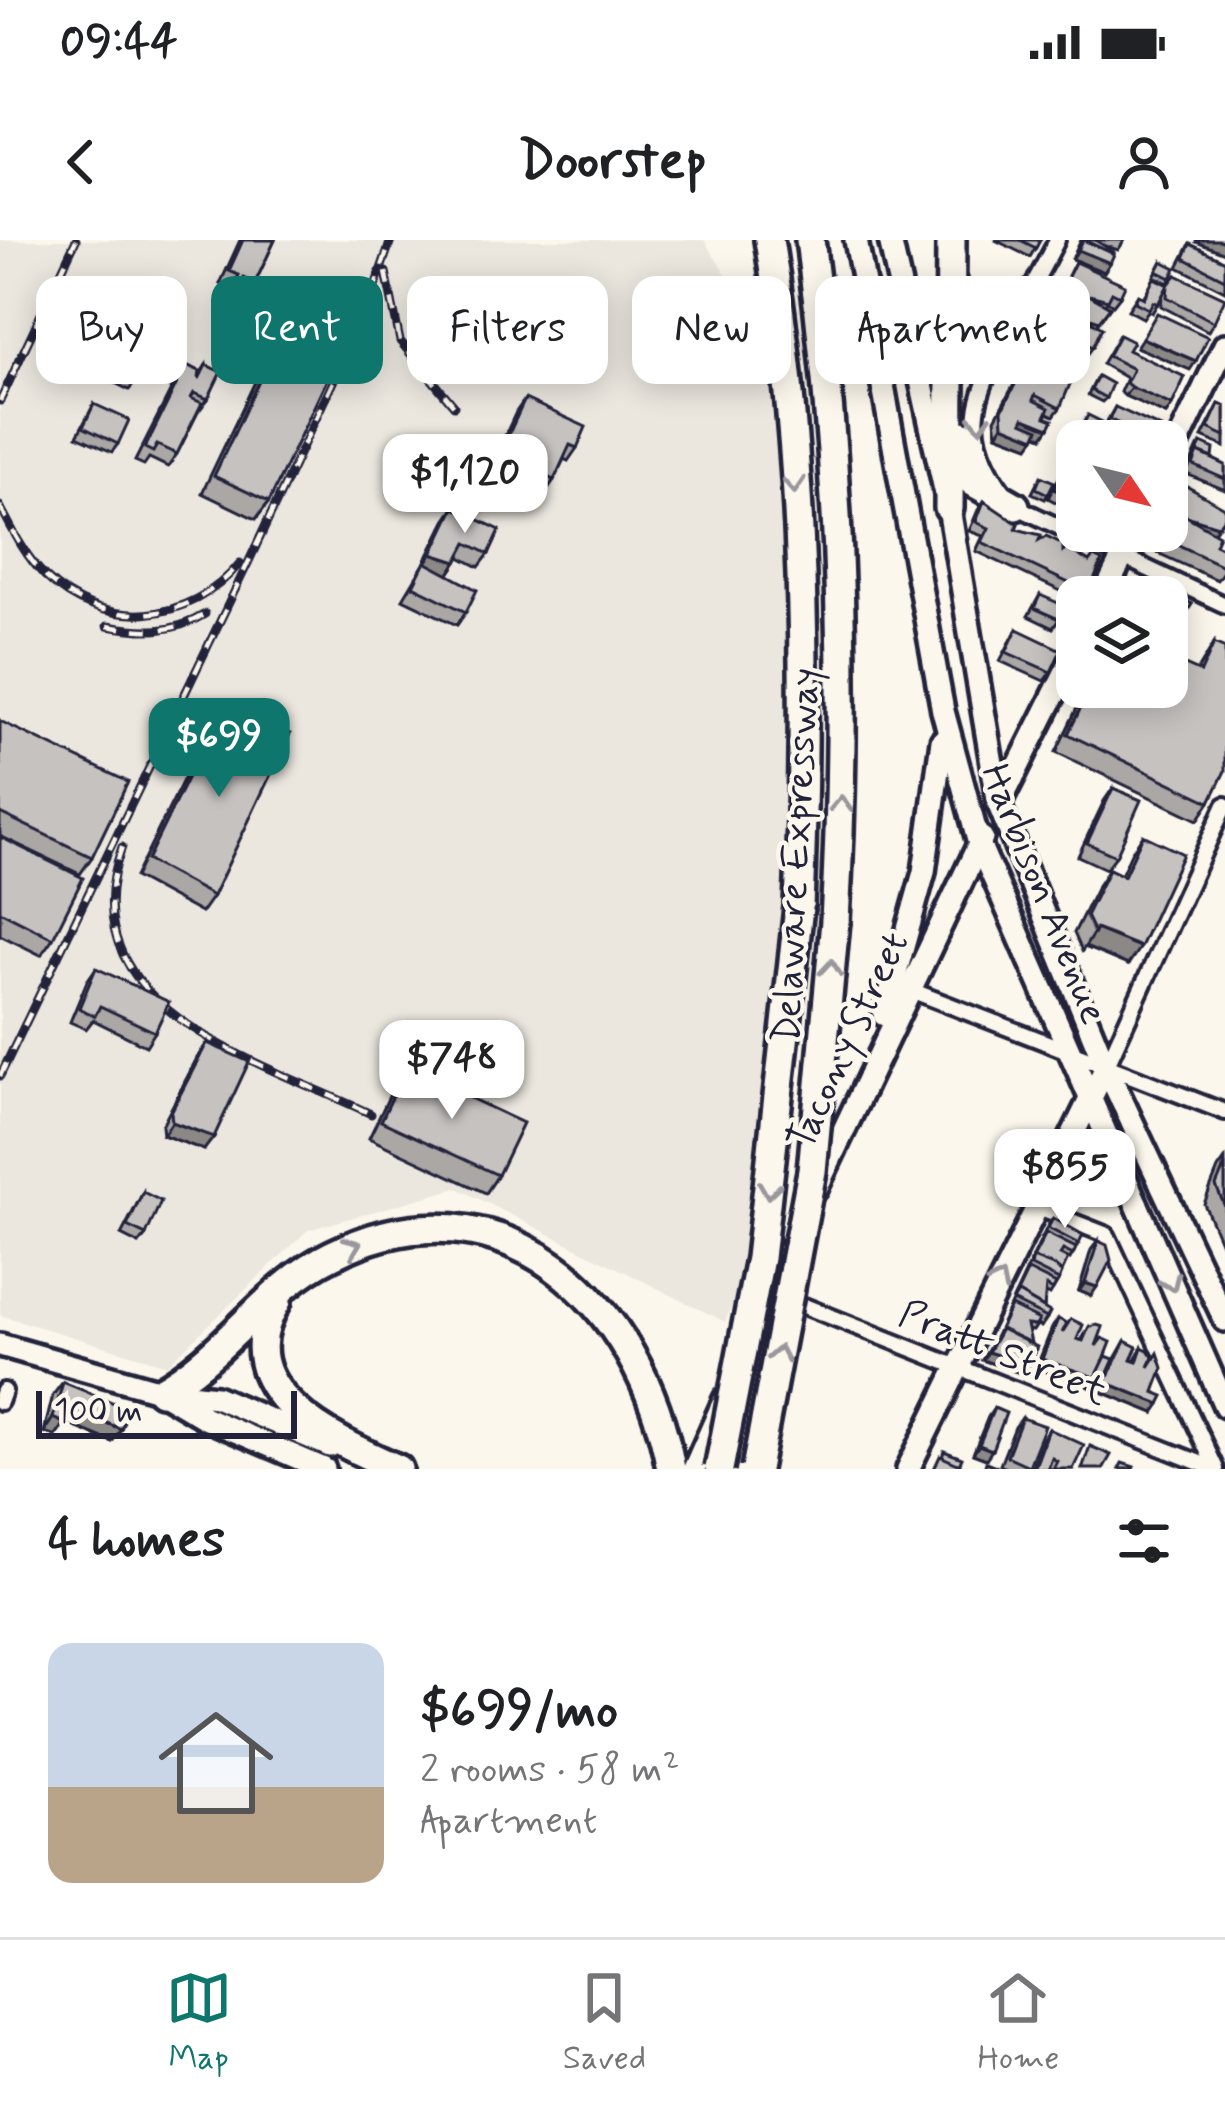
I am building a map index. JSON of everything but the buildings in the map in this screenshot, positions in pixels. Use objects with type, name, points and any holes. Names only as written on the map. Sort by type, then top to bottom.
[{"type":"highway","name":"Delaware Expressway","points":[[719,1469],[760,1258],[799,907],[802,659],[786,368],[769,240]]},
{"type":"highway","name":"Delaware Expressway","points":[[755,1469],[812,1171],[835,921],[844,721],[832,435],[810,240]]},
{"type":"highway","points":[[951,240],[951,276]]},
{"type":"highway","points":[[949,508],[951,384]]},
{"type":"highway","points":[[957,384],[965,466],[981,490],[1015,506]]},
{"type":"highway","points":[[160,1391],[198,1369],[327,1257],[374,1237],[446,1228],[517,1242],[547,1258],[604,1316],[646,1382],[671,1469]]},
{"type":"highway","points":[[284,1290],[263,1336],[272,1384],[288,1407],[314,1428],[396,1469]]},
{"type":"main road","name":"Harbison Avenue","points":[[856,240],[943,711],[979,844],[1225,1406]]},
{"type":"main road","name":"Harbison Avenue","points":[[890,240],[949,508],[999,805],[1106,1067],[1225,1320]]},
{"type":"main road","points":[[1188,422],[1225,345]]},
{"type":"main road","points":[[1114,576],[1126,552]]},
{"type":"main road","name":"Tacony Street","points":[[694,1469],[868,1070],[1056,691]]},
{"type":"main road","points":[[868,1070],[932,835],[943,711]]},
{"type":"main road","points":[[908,1469],[1106,1067]]},
{"type":"main road","points":[[0,1345],[160,1391],[216,1396],[396,1469]]},
{"type":"main road","points":[[160,1391],[205,1418],[324,1469]]},
{"type":"street","points":[[1057,240],[977,410],[986,459],[1015,506],[1225,605]]},
{"type":"street","points":[[1106,1067],[1225,806]]},
{"type":"street","points":[[908,989],[1225,1112]]},
{"type":"street","points":[[1036,1207],[1107,1234],[1215,1469]]},
{"type":"street","name":"Pratt Street","points":[[771,1293],[1215,1469]]},
{"type":"shaded area","points":[[0,240],[704,240],[727,276],[632,276],[632,384],[777,384],[783,405],[792,884],[755,1251],[725,1322],[457,1188],[308,1230],[167,1365],[0,1315]]},
{"type":"railway","points":[[0,401],[76,240]]},
{"type":"railway","points":[[0,1076],[368,307],[391,240]]},
{"type":"railway","points":[[386,272],[400,341],[454,406]]},
{"type":"railway","points":[[0,506],[25,552],[45,576],[93,607],[146,614],[172,609],[197,599],[240,563]]},
{"type":"railway","points":[[107,626],[157,630],[205,614]]},
{"type":"railway","points":[[122,847],[111,903],[121,950],[146,989],[183,1021],[228,1049],[371,1114]]}]
